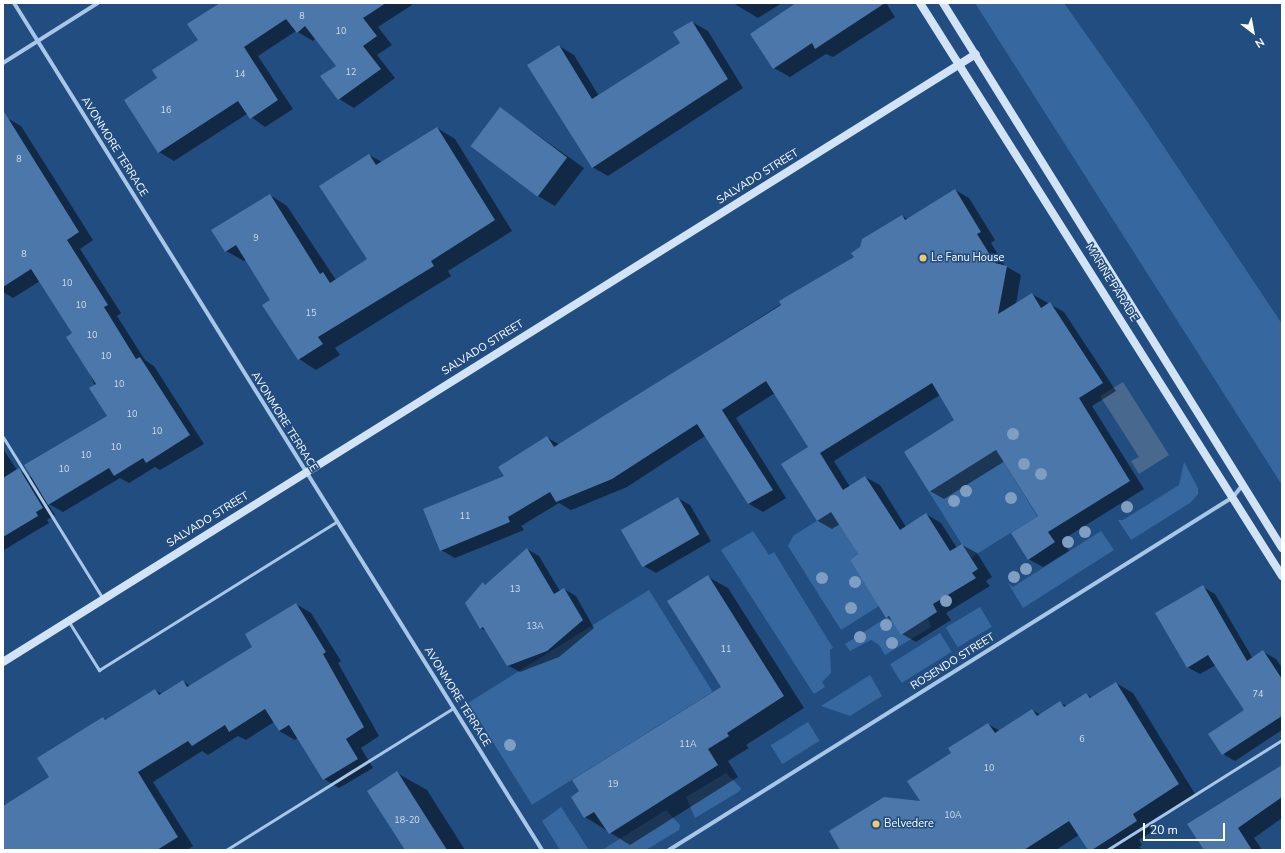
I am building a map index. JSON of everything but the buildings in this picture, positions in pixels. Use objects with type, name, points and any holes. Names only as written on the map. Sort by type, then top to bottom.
[{"type":"main road","name":"MARINE PARADE","points":[[920,3],[1282,576]]},
{"type":"main road","name":"MARINE PARADE","points":[[943,3],[976,54],[1242,486],[1282,548]]},
{"type":"main road","name":"SALVADO STREET","points":[[3,662],[976,54]]},
{"type":"street","name":"AVONMORE TERRACE","points":[[14,3],[336,522],[542,850]]},
{"type":"street","points":[[3,63],[98,3]]},
{"type":"street","name":"ROSENDO STREET","points":[[670,850],[1233,497],[1242,486]]},
{"type":"lane","points":[[3,437],[103,599]]},
{"type":"lane","points":[[68,621],[100,670],[336,522]]},
{"type":"lane","points":[[226,850],[453,708]]},
{"type":"lane","points":[[1107,850],[1282,740]]},
{"type":"shaded area","points":[[975,3],[1064,3],[1138,108],[1282,324],[1282,485]]},
{"type":"shaded area","points":[[1123,382],[1169,455],[1139,474],[1131,461],[1139,457],[1100,396]]},
{"type":"shaded area","points":[[996,450],[1037,516],[970,558],[929,492]]},
{"type":"shaded area","points":[[1184,462],[1198,488],[1198,494],[1190,503],[1131,540],[1118,520],[1123,520],[1179,485]]},
{"type":"shaded area","points":[[831,512],[858,554],[850,560],[879,606],[841,630],[788,546],[793,536]]},
{"type":"shaded area","points":[[753,531],[769,555],[774,552],[833,648],[830,650],[831,673],[822,682],[825,687],[814,694],[721,550]]},
{"type":"shaded area","points":[[1101,531],[1114,550],[1023,608],[1008,583],[1013,587]]},
{"type":"shaded area","points":[[649,590],[713,692],[532,805],[468,703]]},
{"type":"shaded area","points":[[980,607],[992,627],[958,647],[946,628]]},
{"type":"shaded area","points":[[889,616],[928,618],[931,627],[885,655],[879,645],[871,640],[850,651],[845,644]]},
{"type":"shaded area","points":[[940,633],[952,652],[902,683],[890,664]]},
{"type":"shaded area","points":[[870,675],[882,696],[850,716],[821,706]]},
{"type":"shaded area","points":[[808,722],[820,741],[782,764],[771,745]]},
{"type":"shaded area","points":[[726,773],[741,788],[740,791],[695,818],[686,797]]},
{"type":"shaded area","points":[[561,807],[589,850],[560,850],[542,821]]},
{"type":"shaded area","points":[[666,810],[680,825],[679,830],[646,850],[602,850]]},
{"type":"place","name":"Le Fanu House","points":[[923,258]]},
{"type":"place","name":"Belvedere","points":[[876,824]]}]
